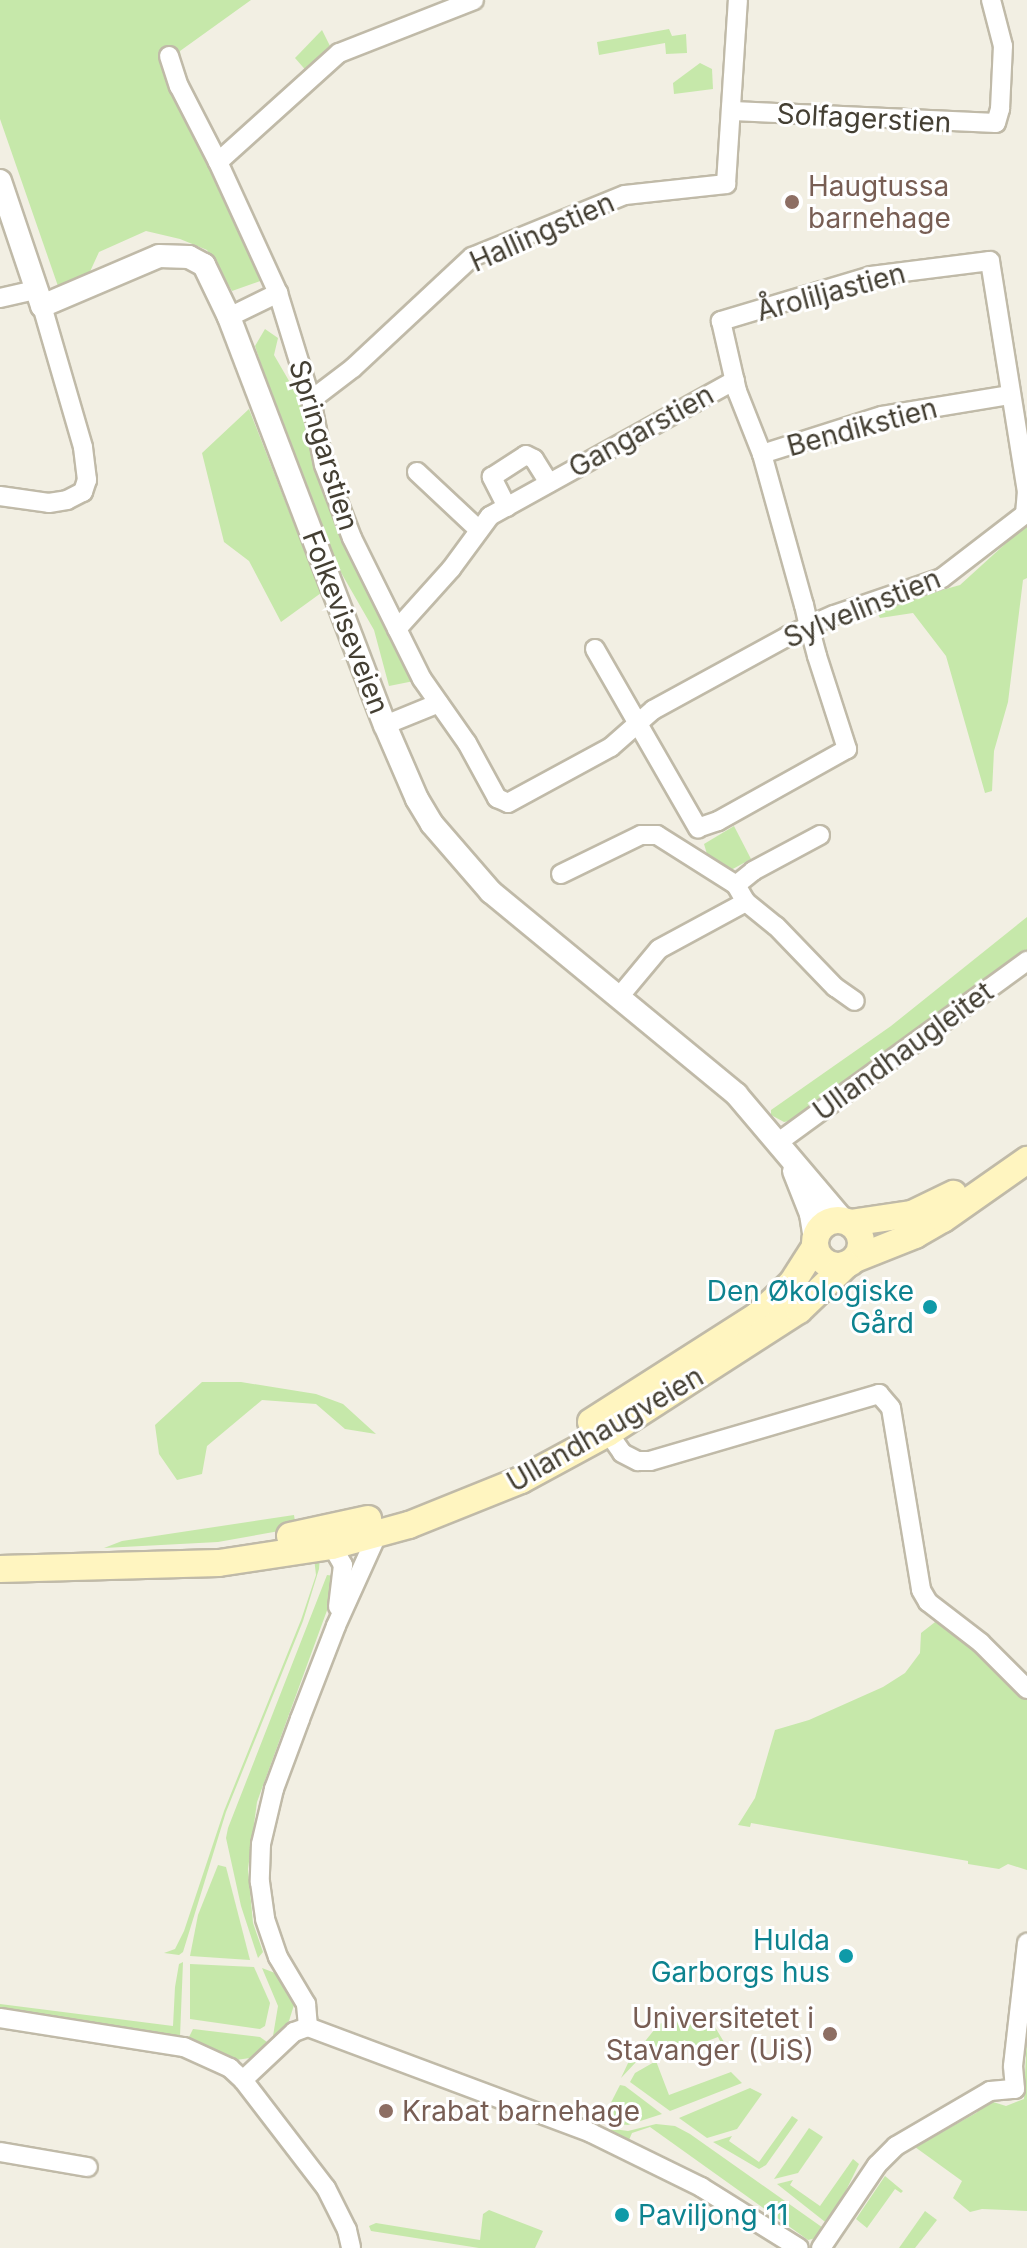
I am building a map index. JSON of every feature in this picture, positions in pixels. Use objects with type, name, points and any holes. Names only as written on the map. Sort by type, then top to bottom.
[{"type":"main road","points":[[846,1222],[861,1240],[851,1261],[827,1263],[815,1243],[825,1223],[896,1218],[935,1204],[1027,1147]]},
{"type":"main road","name":"Ullandhaugveien","points":[[0,1569],[177,1566],[332,1546],[377,1535],[513,1484],[603,1426],[789,1318],[851,1261],[924,1230],[1027,1160]]},
{"type":"main road","name":"Ullandhaugveien","points":[[0,1554],[204,1549],[333,1527],[428,1501],[603,1426],[757,1316],[792,1283],[815,1243]]},
{"type":"street","points":[[218,162],[339,53],[474,0]]},
{"type":"street","points":[[733,111],[738,0]]},
{"type":"street","name":"Solfagerstien","points":[[733,111],[996,123],[1000,114],[1003,46],[991,0]]},
{"type":"street","name":"Springarstien","points":[[169,56],[179,86],[278,293],[311,400],[324,465],[352,538],[422,679]]},
{"type":"street","name":"Hallingstien","points":[[311,400],[353,368],[472,257],[625,195],[726,184],[733,111]]},
{"type":"street","points":[[0,181],[83,447],[87,480],[83,492],[67,500],[49,503],[0,496]]},
{"type":"street","name":"Folkeviseveien","points":[[38,298],[159,256],[176,255],[204,265],[229,317],[385,725],[417,799],[455,855],[491,892],[719,1078],[780,1141],[846,1222]]},
{"type":"street","name":"Åroliljastien","points":[[735,380],[721,321],[871,276],[990,261]]},
{"type":"street","name":"Sylvelinstien","points":[[422,679],[475,756],[497,798],[508,803],[611,747],[653,710],[809,626],[942,578],[1025,514],[1027,492],[990,261]]},
{"type":"street","points":[[229,317],[278,293]]},
{"type":"street","points":[[0,298],[38,298]]},
{"type":"street","points":[[683,851],[698,828],[738,810],[847,749],[809,626],[762,454],[735,380]]},
{"type":"street","name":"Gangarstien","points":[[397,629],[451,569],[490,516],[735,380]]},
{"type":"street","name":"Bendikstien","points":[[762,454],[882,416],[1010,395]]},
{"type":"street","name":"Gangarstien","points":[[507,507],[492,477],[526,455],[534,459],[549,483]]},
{"type":"street","points":[[417,472],[479,530]]},
{"type":"street","points":[[595,649],[698,828]]},
{"type":"street","points":[[385,725],[439,703]]},
{"type":"street","points":[[561,874],[641,835],[657,835],[736,885],[746,902],[776,926],[835,987],[855,1001]]},
{"type":"street","points":[[736,885],[753,871],[820,835]]},
{"type":"street","points":[[619,997],[659,949],[746,902]]},
{"type":"street","name":"Ullandhaugleitet","points":[[780,1141],[1027,961]]},
{"type":"street","name":"Folkeviseveien","points":[[780,1141],[803,1188],[815,1243]]},
{"type":"street","points":[[603,1426],[629,1457],[638,1461],[661,1460],[843,1402],[879,1394],[891,1408],[921,1590],[928,1602],[981,1643],[1027,1689]]},
{"type":"street","points":[[308,2027],[306,2004],[278,1957],[265,1919],[260,1882],[261,1844],[274,1789],[336,1626],[377,1535]]},
{"type":"street","points":[[332,1546],[343,1565],[336,1626]]},
{"type":"street","points":[[821,2248],[877,2165],[896,2146],[990,2091],[1015,2089],[1013,2066],[1027,1943]]},
{"type":"street","points":[[0,2018],[184,2047],[217,2060],[243,2080],[326,2188],[347,2230],[351,2248]]},
{"type":"street","points":[[243,2080],[294,2032],[308,2027],[591,2133],[701,2187],[799,2248]]},
{"type":"street","points":[[0,2152],[88,2167]]},
{"type":"green space","points":[[0,0],[251,0],[180,51],[186,115],[266,279],[232,291],[207,250],[180,239],[146,231],[99,252],[88,276],[59,289],[0,119]]},
{"type":"green space","points":[[669,29],[672,36],[686,34],[687,53],[666,54],[665,43],[599,55],[597,42]]},
{"type":"green space","points":[[322,30],[334,54],[309,74],[295,58]]},
{"type":"green space","points":[[700,63],[712,69],[713,89],[674,94],[673,83]]},
{"type":"green space","points":[[265,329],[278,338],[274,355],[303,405],[414,681],[389,686],[374,630],[339,569],[255,346]]},
{"type":"green space","points":[[249,409],[321,593],[281,622],[249,561],[224,542],[202,453]]},
{"type":"green space","points":[[1027,524],[1027,578],[1023,580],[1008,702],[994,751],[992,791],[985,793],[946,656],[913,613],[880,618],[875,609],[960,585]]},
{"type":"green space","points":[[734,826],[751,859],[731,870],[707,854],[704,844]]},
{"type":"green space","points":[[1027,917],[1027,952],[794,1120],[784,1122],[771,1115],[771,1110],[891,1026]]},
{"type":"green space","points":[[202,1382],[241,1382],[316,1394],[343,1404],[376,1434],[345,1429],[316,1404],[262,1400],[207,1446],[202,1474],[177,1480],[159,1454],[155,1425]]},
{"type":"green space","points":[[294,1515],[296,1528],[218,1542],[104,1548],[122,1541]]},
{"type":"green space","points":[[320,1556],[319,1569],[303,1621],[226,1812],[183,1952],[179,1955],[164,1953],[175,1949],[184,1931],[224,1811],[301,1620],[316,1575],[314,1558]]},
{"type":"green space","points":[[327,1575],[335,1576],[333,1594],[257,1802],[248,1869],[253,1923],[263,1952],[258,1958],[241,1906],[226,1838]]},
{"type":"green space","points":[[939,1619],[955,1629],[1027,1696],[1027,1870],[1008,1864],[999,1869],[968,1864],[968,1861],[751,1823],[750,1827],[738,1825],[755,1798],[775,1730],[809,1720],[883,1687],[905,1673],[920,1653],[921,1633]]},
{"type":"green space","points":[[218,1865],[226,1867],[250,1960],[190,1956],[198,1915]]},
{"type":"green space","points":[[183,1962],[180,2037],[0,2008],[0,2004],[173,2026],[175,1987],[179,1964]]},
{"type":"green space","points":[[190,1964],[254,1967],[270,2003],[265,2026],[260,2029],[190,2019]]},
{"type":"green space","points":[[262,1968],[275,1973],[294,2005],[289,2021],[273,2036],[278,2006]]},
{"type":"green space","points":[[684,2017],[715,2027],[724,2042],[721,2043],[718,2037],[689,2048],[685,2040],[637,2061],[621,2078],[629,2061],[659,2024]]},
{"type":"green space","points":[[193,2029],[260,2037],[267,2042],[250,2058],[236,2060],[188,2039]]},
{"type":"green space","points":[[1027,2031],[1027,2211],[982,2209],[970,2212],[953,2198],[962,2181],[915,2147],[976,2113],[990,2101],[1006,2106],[1024,2099]]},
{"type":"green space","points":[[656,2061],[669,2095],[731,2072],[742,2083],[670,2111],[630,2082],[635,2073]]},
{"type":"green space","points":[[620,2085],[662,2114],[628,2125],[601,2122]]},
{"type":"green space","points":[[750,2088],[762,2094],[737,2129],[707,2138],[679,2118]]},
{"type":"green space","points":[[792,2116],[798,2120],[766,2165],[759,2169],[713,2142],[732,2136],[729,2141],[759,2162]]},
{"type":"green space","points":[[656,2124],[675,2126],[690,2134],[826,2230],[820,2237],[808,2240],[650,2127],[632,2133],[629,2140],[599,2127],[628,2131]]},
{"type":"green space","points":[[809,2128],[823,2137],[798,2173],[774,2179]]},
{"type":"green space","points":[[853,2159],[859,2164],[829,2225],[777,2184],[793,2180],[790,2185],[820,2206]]},
{"type":"green space","points":[[885,2176],[903,2191],[901,2193],[895,2189],[867,2228],[856,2219]]},
{"type":"green space","points":[[489,2210],[543,2231],[535,2248],[479,2248],[371,2231],[369,2226],[376,2223],[480,2240],[483,2214]]},
{"type":"green space","points":[[925,2211],[937,2220],[915,2248],[899,2248]]},
{"type":"place","name":"Haugtussa barnehage","points":[[792,202]]},
{"type":"place","name":"Den Økologiske Gård","points":[[930,1307]]},
{"type":"place","name":"Hulda Garborgs hus","points":[[846,1956]]},
{"type":"place","name":"Universitetet i Stavanger (UiS)","points":[[830,2034]]},
{"type":"place","name":"Krabat barnehage","points":[[386,2111]]},
{"type":"place","name":"Paviljong 11","points":[[622,2215]]}]
